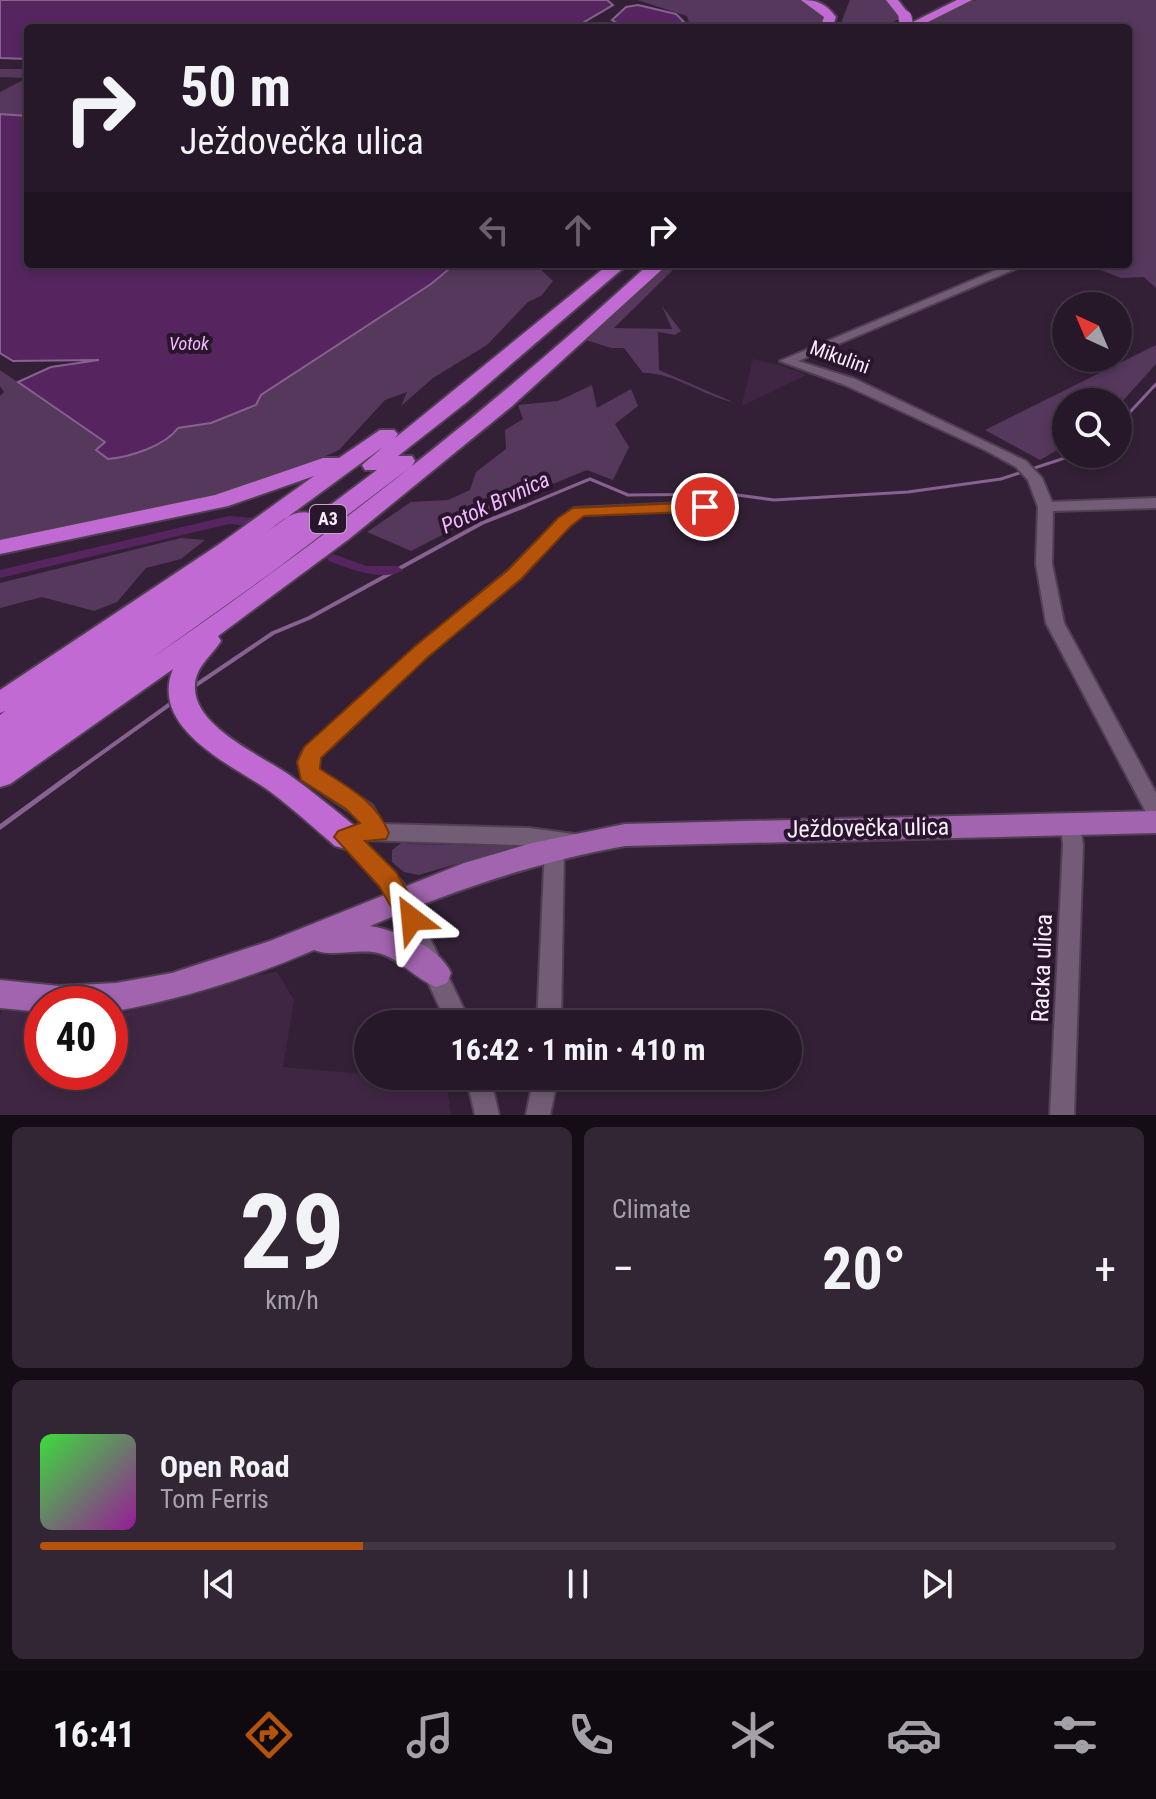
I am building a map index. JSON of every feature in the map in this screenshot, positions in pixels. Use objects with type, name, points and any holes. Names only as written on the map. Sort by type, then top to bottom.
[{"type":"highway","points":[[807,0],[827,13],[829,24]]},
{"type":"highway","points":[[900,24],[951,0]]},
{"type":"highway","points":[[915,24],[966,0]]},
{"type":"highway","points":[[895,2],[905,24]]},
{"type":"highway","points":[[832,24],[840,13]]},
{"type":"highway","points":[[0,703],[226,550],[402,422],[593,268]]},
{"type":"highway","name":"A3","points":[[0,729],[335,493],[460,398],[614,268]]},
{"type":"highway","name":"A3","points":[[0,751],[262,568],[414,454],[633,268]]},
{"type":"highway","points":[[0,776],[259,593],[489,414],[654,268]]},
{"type":"highway","points":[[0,547],[257,491],[314,471],[402,422]]},
{"type":"highway","points":[[259,593],[249,608],[191,658],[182,679],[181,690],[186,709],[208,734],[304,801],[346,837]]},
{"type":"main road","name":"Ježdovečka ulica","points":[[0,994],[60,1001],[134,996],[214,976],[471,873],[567,846],[670,832],[1156,822]]},
{"type":"main road","points":[[291,947],[330,940],[376,938],[403,948],[436,973]]},
{"type":"street","name":"Mikulini","points":[[1011,268],[786,361],[850,382],[1021,464],[1035,478],[1046,507]]},
{"type":"street","points":[[1156,503],[1046,507],[1044,564],[1055,623],[1156,812]]},
{"type":"street","points":[[378,833],[365,811],[309,774],[308,762],[312,753],[421,652],[515,574],[564,522],[579,511],[705,507]]},
{"type":"street","name":"Racka ulica","points":[[1062,1115],[1073,844],[1071,824]]},
{"type":"street","name":"Ježdovečka ulica","points":[[346,837],[362,832],[529,836],[567,846]]},
{"type":"street","points":[[346,837],[387,879],[402,900],[453,1010]]},
{"type":"street","points":[[550,1010],[567,846]]},
{"type":"street","points":[[481,1090],[487,1115]]},
{"type":"street","points":[[538,1115],[543,1090]]},
{"type":"shaded area","points":[[637,0],[802,0],[825,15],[824,24],[689,24],[687,16]]},
{"type":"shaded area","points":[[850,0],[886,0],[899,19],[890,24],[841,24]]},
{"type":"shaded area","points":[[976,0],[1156,0],[1156,288],[1144,277],[1121,278],[1096,268],[1132,268],[1132,24],[925,24]]},
{"type":"shaded area","points":[[0,69],[24,69],[24,78],[0,77]]},
{"type":"shaded area","points":[[24,80],[24,116],[0,114],[0,92]]},
{"type":"shaded area","points":[[450,268],[539,268],[553,281],[541,296],[528,302],[487,345],[433,378],[401,406],[407,392],[385,400],[339,450],[286,474],[236,489],[0,539],[0,396],[4,392],[0,386],[0,370],[105,442],[97,450],[108,459],[126,456],[156,445],[177,428],[211,423],[256,406],[261,395],[431,284]]},
{"type":"shaded area","points":[[663,268],[675,268],[614,328],[672,329],[662,306],[681,331],[675,335],[658,332],[659,370],[733,402],[666,376],[643,373],[624,348],[611,348],[586,340]]},
{"type":"shaded area","points":[[1156,345],[1156,364],[1132,391],[1132,388],[1069,388],[1102,372],[1132,372],[1132,357]]},
{"type":"shaded area","points":[[753,359],[783,366],[806,375],[744,405]]},
{"type":"shaded area","points":[[592,385],[597,408],[631,389],[638,406],[615,424],[629,447],[613,480],[587,470],[501,505],[411,551],[367,532],[411,502],[448,500],[470,490],[476,472],[506,449],[505,430],[523,419],[518,405],[558,401]]},
{"type":"shaded area","points":[[1052,397],[1052,453],[1040,460],[985,430]]},
{"type":"shaded area","points":[[181,538],[205,540],[181,559],[146,568],[117,602],[94,611],[42,597],[0,608],[0,583]]},
{"type":"shaded area","points":[[404,841],[407,844],[524,844],[419,875],[404,872],[392,862],[392,850]]},
{"type":"shaded area","points":[[277,972],[294,1000],[283,1067],[354,1073],[354,1090],[447,1090],[451,1115],[0,1115],[0,1014],[3,1011],[24,1012],[24,1090],[128,1090],[128,1012],[241,978]]},
{"type":"water","points":[[0,0],[607,0],[613,5],[581,24],[24,24],[24,59],[0,58]]},
{"type":"water","points":[[638,5],[676,14],[684,22],[634,24],[612,20],[626,7]]},
{"type":"water","name":"Votok","points":[[0,114],[24,116],[24,268],[450,268],[431,284],[261,395],[256,405],[211,423],[178,428],[165,440],[126,456],[108,459],[96,450],[105,442],[18,382],[51,367],[99,360],[13,361],[0,353]]},
{"type":"waterway","name":"Potok Brvnica","points":[[1132,410],[1156,384]]},
{"type":"waterway","name":"Potok Brvnica","points":[[521,507],[590,479],[628,495],[730,494],[774,500],[908,492],[1001,479],[1052,462]]},
{"type":"waterway","name":"Potok Brvnica","points":[[521,507],[525,506]]},
{"type":"waterway","name":"Potok Brvnica","points":[[193,687],[273,633],[309,618],[482,523],[521,507]]},
{"type":"waterway","points":[[0,574],[229,520],[253,522]]},
{"type":"waterway","points":[[333,558],[365,570],[397,570]]},
{"type":"waterway","name":"Potok Brvnica","points":[[71,775],[173,702]]},
{"type":"waterway","name":"Potok Brvnica","points":[[0,827],[74,773]]},
{"type":"route","points":[[412,919],[397,890],[346,837],[362,832],[378,833],[373,822],[354,802],[309,774],[308,762],[312,753],[421,652],[515,574],[564,522],[579,511],[705,507]]}]
